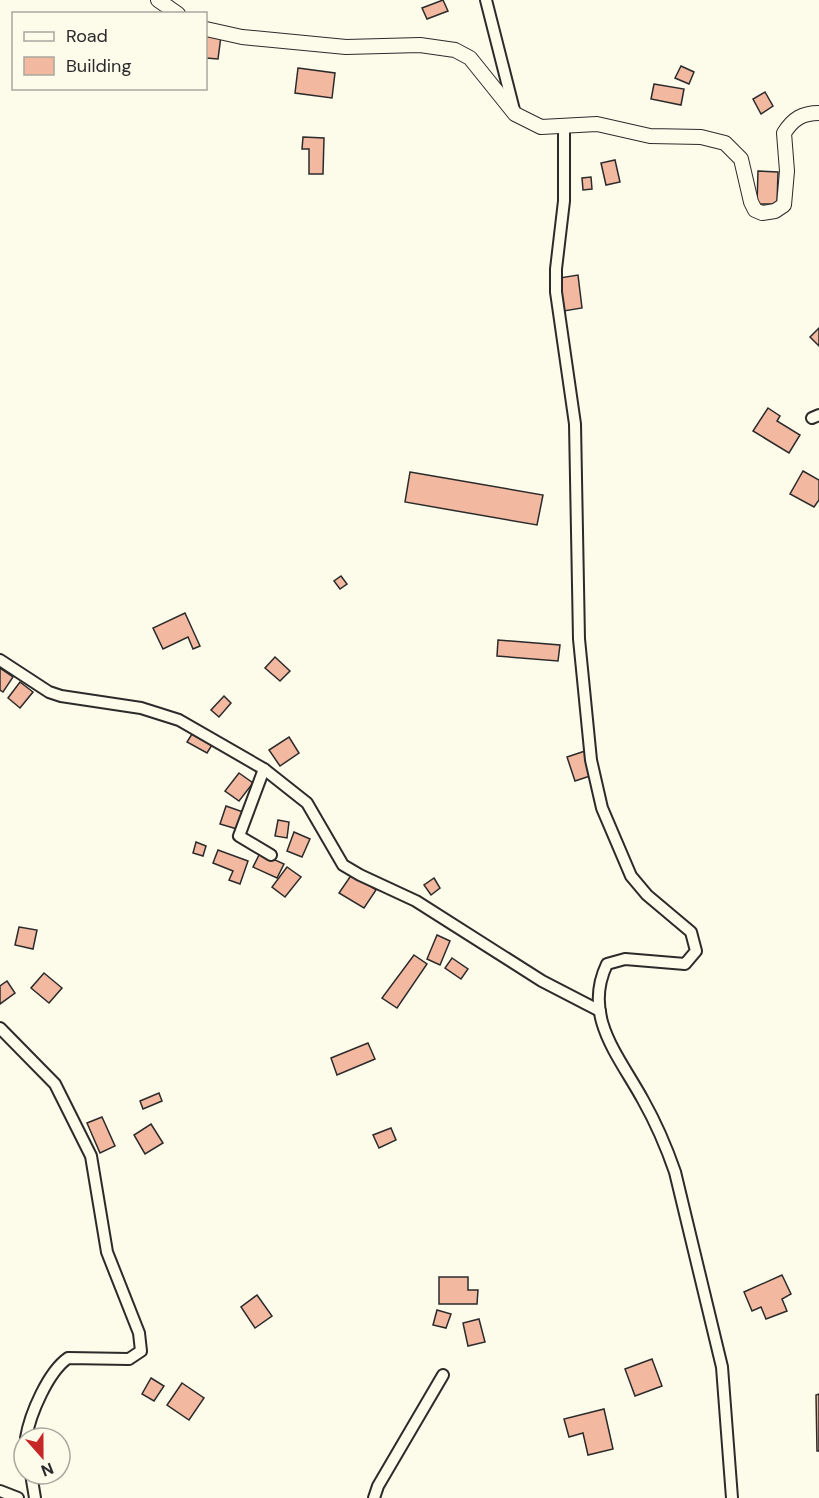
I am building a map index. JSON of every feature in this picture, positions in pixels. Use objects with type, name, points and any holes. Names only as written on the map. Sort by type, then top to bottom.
[{"type":"street","points":[[158,0],[175,12]]},
{"type":"street","points":[[486,0],[515,114]]},
{"type":"street","points":[[207,30],[242,37],[346,48],[440,45],[470,58],[515,114],[541,127],[597,124],[650,136],[701,137],[725,143],[741,159],[755,210],[766,214],[784,205],[787,171],[784,133],[795,118],[808,113],[819,113]]},
{"type":"street","points":[[564,126],[564,201],[556,269],[556,292],[575,424],[579,639],[591,760],[602,808],[631,876],[647,895],[691,932],[696,951],[685,963],[625,959],[608,964],[599,981],[600,1011],[611,1050],[642,1098],[666,1144],[675,1172],[722,1367],[732,1498]]},
{"type":"street","points":[[0,660],[49,692],[61,696],[141,708],[179,720],[264,769],[307,803],[343,865],[416,901],[542,981],[600,1011]]},
{"type":"street","points":[[264,769],[239,836],[271,855]]},
{"type":"street","points":[[0,1028],[55,1084],[91,1156],[107,1252],[139,1333],[141,1351],[129,1359],[68,1358],[50,1376],[31,1426]]},
{"type":"street","points":[[374,1498],[378,1486],[443,1375]]},
{"type":"street","points":[[0,1491],[18,1498]]},
{"type":"building","points":[[443,0],[448,11],[427,19],[422,8]]},
{"type":"building","points":[[207,34],[221,36],[218,59],[207,58]]},
{"type":"building","points":[[681,66],[694,72],[689,84],[675,78]]},
{"type":"building","points":[[298,68],[335,73],[332,98],[295,93]]},
{"type":"building","points":[[654,84],[684,89],[681,105],[651,99]]},
{"type":"building","points":[[765,92],[773,106],[761,114],[753,99]]},
{"type":"building","points":[[303,137],[324,138],[323,174],[309,174],[309,149],[302,149]]},
{"type":"building","points":[[615,160],[620,182],[606,185],[601,163]]},
{"type":"building","points":[[758,171],[778,172],[777,204],[757,204]]},
{"type":"building","points":[[591,177],[592,189],[583,190],[582,178]]},
{"type":"building","points":[[578,275],[582,308],[564,311],[559,278]]},
{"type":"building","points":[[819,328],[819,346],[810,337]]},
{"type":"building","points":[[768,408],[780,416],[777,421],[800,435],[789,453],[753,431]]},
{"type":"building","points":[[803,471],[819,480],[819,500],[814,507],[790,494]]},
{"type":"building","points":[[410,472],[543,495],[537,525],[405,502]]},
{"type":"building","points":[[341,576],[347,584],[340,589],[334,581]]},
{"type":"building","points":[[185,613],[200,646],[193,649],[188,637],[163,649],[153,628]]},
{"type":"building","points":[[498,640],[560,645],[558,661],[497,656]]},
{"type":"building","points":[[275,657],[290,671],[280,681],[265,668]]},
{"type":"building","points":[[0,668],[13,677],[3,692],[0,690]]},
{"type":"building","points":[[20,682],[33,692],[20,708],[8,698]]},
{"type":"building","points":[[224,696],[231,703],[219,717],[211,710]]},
{"type":"building","points":[[192,734],[212,745],[207,753],[187,742]]},
{"type":"building","points":[[289,737],[299,753],[280,766],[269,750]]},
{"type":"building","points":[[585,751],[593,775],[575,781],[567,757]]},
{"type":"building","points":[[239,773],[253,783],[239,801],[225,791]]},
{"type":"building","points":[[226,806],[243,812],[237,829],[220,824]]},
{"type":"building","points":[[278,820],[289,822],[287,838],[275,836]]},
{"type":"building","points":[[294,832],[310,839],[302,857],[287,851]]},
{"type":"building","points":[[196,842],[206,846],[203,856],[193,853]]},
{"type":"building","points":[[218,850],[248,861],[240,884],[229,880],[233,871],[213,863]]},
{"type":"building","points":[[260,853],[284,864],[277,878],[253,867]]},
{"type":"building","points":[[287,867],[301,877],[285,897],[272,887]]},
{"type":"building","points":[[352,874],[376,890],[364,908],[339,893]]},
{"type":"building","points":[[434,878],[440,888],[431,895],[424,885]]},
{"type":"building","points":[[19,927],[37,930],[33,949],[15,945]]},
{"type":"building","points":[[437,935],[450,941],[440,965],[427,959]]},
{"type":"building","points":[[414,955],[427,964],[397,1008],[382,998]]},
{"type":"building","points":[[452,958],[468,969],[461,979],[445,968]]},
{"type":"building","points":[[44,973],[62,988],[49,1003],[31,988]]},
{"type":"building","points":[[7,981],[15,993],[0,1004],[0,986]]},
{"type":"building","points":[[368,1043],[375,1059],[337,1075],[331,1058]]},
{"type":"building","points":[[159,1093],[162,1101],[143,1109],[140,1101]]},
{"type":"building","points":[[102,1117],[115,1146],[100,1153],[87,1123]]},
{"type":"building","points":[[151,1124],[163,1143],[145,1154],[134,1135]]},
{"type":"building","points":[[391,1128],[396,1140],[379,1148],[373,1135]]},
{"type":"building","points":[[782,1275],[791,1294],[782,1299],[787,1311],[766,1319],[761,1307],[752,1311],[744,1292]]},
{"type":"building","points":[[439,1277],[468,1277],[468,1290],[478,1290],[477,1304],[439,1304]]},
{"type":"building","points":[[257,1295],[272,1316],[255,1328],[241,1307]]},
{"type":"building","points":[[437,1310],[451,1314],[446,1328],[433,1325]]},
{"type":"building","points":[[479,1319],[485,1342],[468,1346],[463,1323]]},
{"type":"building","points":[[652,1359],[662,1386],[635,1396],[625,1369]]},
{"type":"building","points":[[151,1378],[164,1386],[154,1401],[142,1394]]},
{"type":"building","points":[[182,1383],[204,1398],[189,1420],[167,1405]]},
{"type":"building","points":[[819,1394],[819,1451],[817,1451],[816,1395]]},
{"type":"building","points":[[604,1409],[613,1449],[588,1455],[583,1433],[569,1437],[564,1419]]}]
